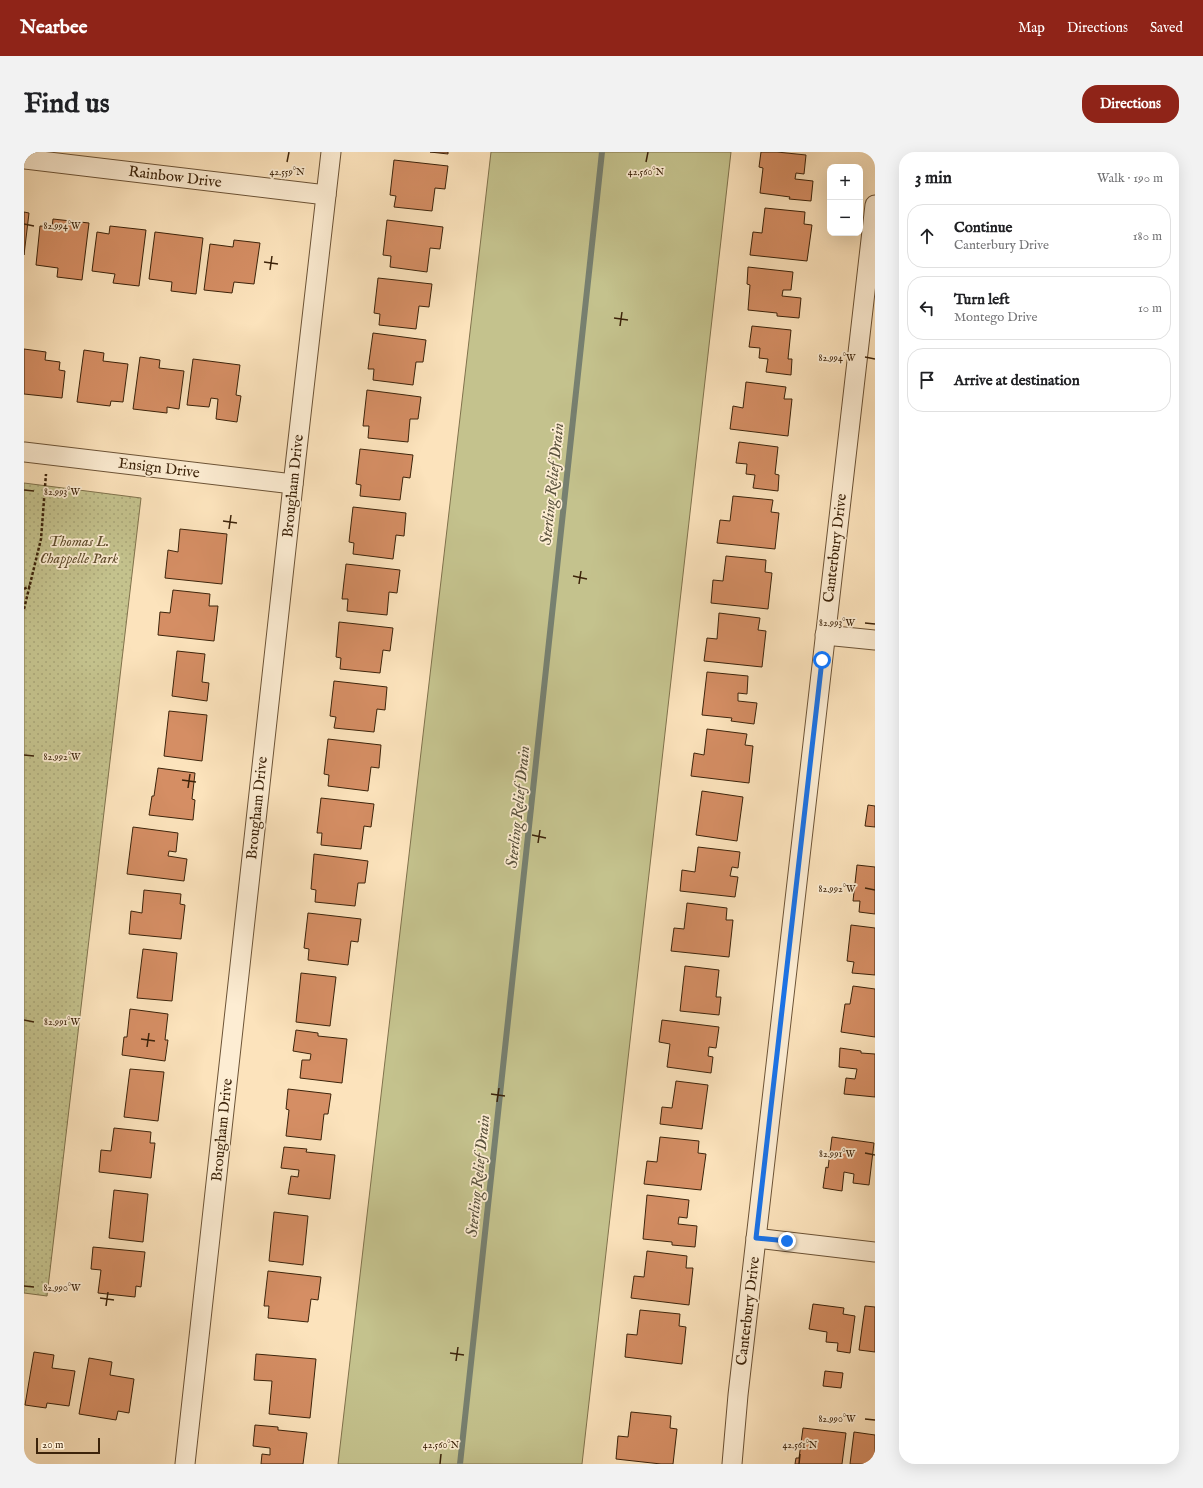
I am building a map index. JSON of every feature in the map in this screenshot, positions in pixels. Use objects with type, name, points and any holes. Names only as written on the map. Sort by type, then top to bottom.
[{"type":"street","name":"Brougham Drive","points":[[185,1464],[331,152]]},
{"type":"street","name":"Rainbow Drive","points":[[24,159],[326,195]]},
{"type":"street","name":"Canterbury Drive","points":[[732,1464],[738,1395],[875,205]]},
{"type":"street","name":"Ensign Drive","points":[[24,452],[293,484]]},
{"type":"street","points":[[825,635],[875,640]]},
{"type":"street","points":[[756,1238],[875,1252]]},
{"type":"path","points":[[24,609],[41,540],[46,484],[46,455]]},
{"type":"path","points":[[24,589],[30,586]]},
{"type":"green space","points":[[491,152],[731,152],[582,1464],[338,1464]]},
{"type":"green space","name":"Thomas L. Chappelle Park","points":[[24,483],[141,498],[47,1296],[24,1293]]},
{"type":"building","points":[[430,152],[448,152],[448,154]]},
{"type":"building","points":[[761,152],[806,155],[804,174],[796,173],[795,179],[813,181],[811,201],[789,199],[790,197],[760,193],[763,168],[759,167]]},
{"type":"building","points":[[394,160],[448,166],[445,189],[435,188],[432,211],[394,207],[396,196],[390,195]]},
{"type":"building","points":[[765,208],[805,212],[804,224],[812,225],[807,261],[750,255],[753,232],[762,233]]},
{"type":"building","points":[[24,212],[29,213],[24,255]]},
{"type":"building","points":[[53,219],[89,223],[82,280],[57,277],[58,268],[36,265],[40,226],[52,227]]},
{"type":"building","points":[[387,220],[443,227],[440,249],[430,248],[427,272],[390,267],[391,256],[383,255]]},
{"type":"building","points":[[110,226],[146,230],[139,286],[113,283],[115,274],[92,271],[97,232],[109,234]]},
{"type":"building","points":[[155,232],[203,238],[196,294],[171,291],[172,282],[149,279]]},
{"type":"building","points":[[234,240],[260,243],[254,284],[234,282],[232,293],[204,290],[210,244],[233,247]]},
{"type":"building","points":[[748,267],[793,272],[791,290],[783,290],[782,296],[801,298],[799,318],[777,316],[777,313],[748,310],[750,285],[747,284]]},
{"type":"building","points":[[378,278],[432,284],[429,307],[419,306],[416,329],[379,325],[380,314],[374,313]]},
{"type":"building","points":[[752,326],[791,330],[788,359],[792,359],[791,375],[766,372],[768,359],[759,358],[760,348],[749,347]]},
{"type":"building","points":[[373,333],[426,340],[423,362],[416,362],[413,385],[373,380],[374,369],[368,369]]},
{"type":"building","points":[[24,349],[46,352],[45,360],[60,362],[59,370],[65,371],[62,398],[24,394]]},
{"type":"building","points":[[84,350],[104,353],[103,361],[128,364],[123,402],[111,401],[110,406],[77,402]]},
{"type":"building","points":[[140,357],[160,360],[159,368],[184,371],[179,409],[167,407],[167,413],[133,409]]},
{"type":"building","points":[[193,359],[240,365],[236,395],[241,396],[237,422],[216,419],[218,399],[211,398],[209,407],[187,405]]},
{"type":"building","points":[[746,382],[786,387],[784,399],[792,399],[788,436],[730,429],[733,406],[743,408]]},
{"type":"building","points":[[367,390],[421,397],[418,419],[410,419],[408,442],[368,438],[369,426],[363,426]]},
{"type":"building","points":[[739,442],[778,447],[775,474],[779,475],[778,491],[753,488],[755,475],[746,474],[747,464],[736,463]]},
{"type":"building","points":[[360,449],[413,455],[410,478],[403,477],[400,500],[360,496],[361,485],[356,484]]},
{"type":"building","points":[[733,496],[773,500],[771,512],[779,513],[775,549],[717,543],[720,520],[730,521]]},
{"type":"building","points":[[353,507],[406,513],[404,536],[396,535],[393,559],[353,554],[354,543],[349,542]]},
{"type":"building","points":[[180,529],[227,534],[222,584],[165,578],[168,550],[178,552]]},
{"type":"building","points":[[726,556],[766,560],[765,572],[772,573],[768,609],[711,603],[713,580],[723,581]]},
{"type":"building","points":[[346,564],[400,570],[397,593],[389,592],[387,615],[347,611],[348,599],[342,599]]},
{"type":"building","points":[[173,590],[210,594],[209,606],[218,606],[214,641],[158,635],[160,612],[170,613]]},
{"type":"building","points":[[719,613],[760,618],[758,630],[766,631],[762,667],[704,661],[707,638],[717,639]]},
{"type":"building","points":[[339,622],[393,628],[390,651],[383,650],[380,673],[340,669],[341,658],[336,657]]},
{"type":"building","points":[[177,651],[205,654],[202,682],[209,683],[207,701],[172,696]]},
{"type":"building","points":[[707,672],[748,676],[747,694],[738,693],[738,701],[757,703],[754,724],[731,721],[732,718],[702,715]]},
{"type":"building","points":[[334,681],[387,687],[385,710],[377,709],[374,732],[334,728],[336,717],[330,716]]},
{"type":"building","points":[[169,711],[207,715],[202,761],[164,756]]},
{"type":"building","points":[[707,729],[747,734],[745,745],[753,746],[749,783],[691,776],[694,753],[704,755]]},
{"type":"building","points":[[328,739],[381,745],[379,768],[371,767],[368,791],[328,786],[329,775],[324,774]]},
{"type":"building","points":[[158,768],[195,773],[192,799],[195,800],[193,820],[149,815],[152,796],[154,796]]},
{"type":"building","points":[[702,791],[743,797],[737,841],[696,835]]},
{"type":"building","points":[[321,798],[374,804],[371,827],[364,826],[361,849],[321,845],[322,833],[317,833]]},
{"type":"building","points":[[868,805],[875,806],[875,827],[865,826]]},
{"type":"building","points":[[133,827],[178,833],[176,852],[169,851],[168,856],[187,859],[184,881],[127,874]]},
{"type":"building","points":[[698,847],[740,852],[738,868],[732,867],[730,876],[738,877],[735,897],[680,891],[682,870],[695,872]]},
{"type":"building","points":[[314,854],[368,861],[365,883],[358,883],[355,906],[315,902],[316,890],[311,889]]},
{"type":"building","points":[[857,865],[875,867],[875,914],[859,912],[860,901],[853,901]]},
{"type":"building","points":[[144,890],[181,894],[180,904],[185,905],[181,939],[129,934],[131,911],[142,913]]},
{"type":"building","points":[[687,903],[727,908],[726,920],[733,920],[729,957],[671,951],[674,928],[684,929]]},
{"type":"building","points":[[308,913],[361,919],[358,942],[351,941],[348,965],[308,960],[309,949],[304,948]]},
{"type":"building","points":[[851,925],[875,928],[875,975],[852,973],[854,962],[847,961]]},
{"type":"building","points":[[143,949],[177,953],[172,1001],[137,998]]},
{"type":"building","points":[[685,966],[719,970],[716,997],[721,997],[719,1015],[680,1011]]},
{"type":"building","points":[[301,973],[336,977],[330,1026],[296,1022]]},
{"type":"building","points":[[853,986],[875,989],[875,1037],[841,1032],[845,1004],[850,1004]]},
{"type":"building","points":[[130,1009],[168,1014],[165,1040],[168,1040],[165,1061],[122,1055],[124,1037],[127,1037]]},
{"type":"building","points":[[662,1020],[719,1027],[716,1048],[709,1047],[708,1056],[713,1057],[711,1073],[667,1067],[670,1044],[659,1042]]},
{"type":"building","points":[[296,1030],[318,1033],[318,1036],[347,1039],[342,1083],[300,1078],[302,1060],[310,1060],[311,1054],[293,1051]]},
{"type":"building","points":[[840,1048],[861,1051],[861,1053],[875,1054],[875,1097],[844,1094],[846,1078],[855,1079],[857,1069],[839,1067]]},
{"type":"building","points":[[130,1069],[164,1072],[158,1121],[124,1117]]},
{"type":"building","points":[[676,1081],[708,1085],[702,1129],[660,1124],[662,1107],[672,1108]]},
{"type":"building","points":[[288,1089],[331,1094],[328,1114],[324,1114],[321,1140],[286,1136],[289,1110],[286,1109]]},
{"type":"building","points":[[114,1128],[151,1132],[150,1143],[155,1143],[151,1178],[99,1172],[101,1150],[111,1151]]},
{"type":"building","points":[[660,1137],[699,1141],[698,1153],[706,1154],[701,1190],[644,1184],[647,1161],[657,1162]]},
{"type":"building","points":[[832,1137],[874,1143],[869,1185],[853,1183],[854,1174],[844,1172],[842,1191],[823,1188],[826,1167],[828,1168]]},
{"type":"building","points":[[284,1147],[307,1149],[306,1152],[335,1155],[330,1199],[288,1194],[291,1176],[298,1177],[299,1170],[281,1168]]},
{"type":"building","points":[[114,1190],[148,1194],[143,1242],[109,1238]]},
{"type":"building","points":[[647,1195],[689,1200],[687,1218],[679,1217],[678,1224],[697,1226],[695,1247],[672,1245],[672,1242],[643,1239]]},
{"type":"building","points":[[274,1212],[308,1216],[303,1265],[269,1261]]},
{"type":"building","points":[[93,1247],[145,1252],[141,1287],[136,1286],[135,1297],[98,1293],[101,1270],[91,1269]]},
{"type":"building","points":[[647,1251],[687,1256],[686,1268],[693,1268],[689,1305],[631,1298],[634,1276],[644,1277]]},
{"type":"building","points":[[268,1271],[321,1277],[318,1300],[311,1299],[308,1322],[268,1318],[269,1306],[264,1306]]},
{"type":"building","points":[[813,1304],[844,1308],[843,1314],[855,1316],[850,1353],[837,1351],[838,1343],[826,1342],[827,1332],[809,1329]]},
{"type":"building","points":[[865,1306],[875,1307],[875,1352],[859,1350]]},
{"type":"building","points":[[640,1310],[680,1314],[679,1326],[686,1327],[682,1364],[625,1357],[627,1334],[637,1335]]},
{"type":"building","points":[[34,1352],[54,1355],[52,1368],[75,1371],[69,1406],[47,1403],[46,1408],[25,1405]]},
{"type":"building","points":[[256,1354],[316,1359],[310,1418],[269,1414],[272,1381],[254,1380]]},
{"type":"building","points":[[89,1358],[112,1362],[110,1375],[134,1379],[129,1413],[118,1411],[116,1420],[79,1414]]},
{"type":"building","points":[[825,1371],[843,1373],[841,1388],[823,1386]]},
{"type":"building","points":[[631,1412],[671,1416],[670,1428],[677,1429],[673,1464],[616,1459],[618,1436],[628,1437]]},
{"type":"building","points":[[255,1425],[278,1427],[278,1430],[307,1433],[303,1464],[261,1464],[262,1454],[270,1455],[270,1448],[253,1446]]},
{"type":"building","points":[[803,1428],[846,1433],[842,1464],[795,1464],[796,1458],[799,1458]]},
{"type":"building","points":[[854,1432],[875,1435],[875,1464],[850,1464]]},
{"type":"waterway","name":"Sterling Relief Drain","points":[[460,1464],[602,152]]},
{"type":"route","points":[[787,1241],[756,1238],[822,660]]}]
